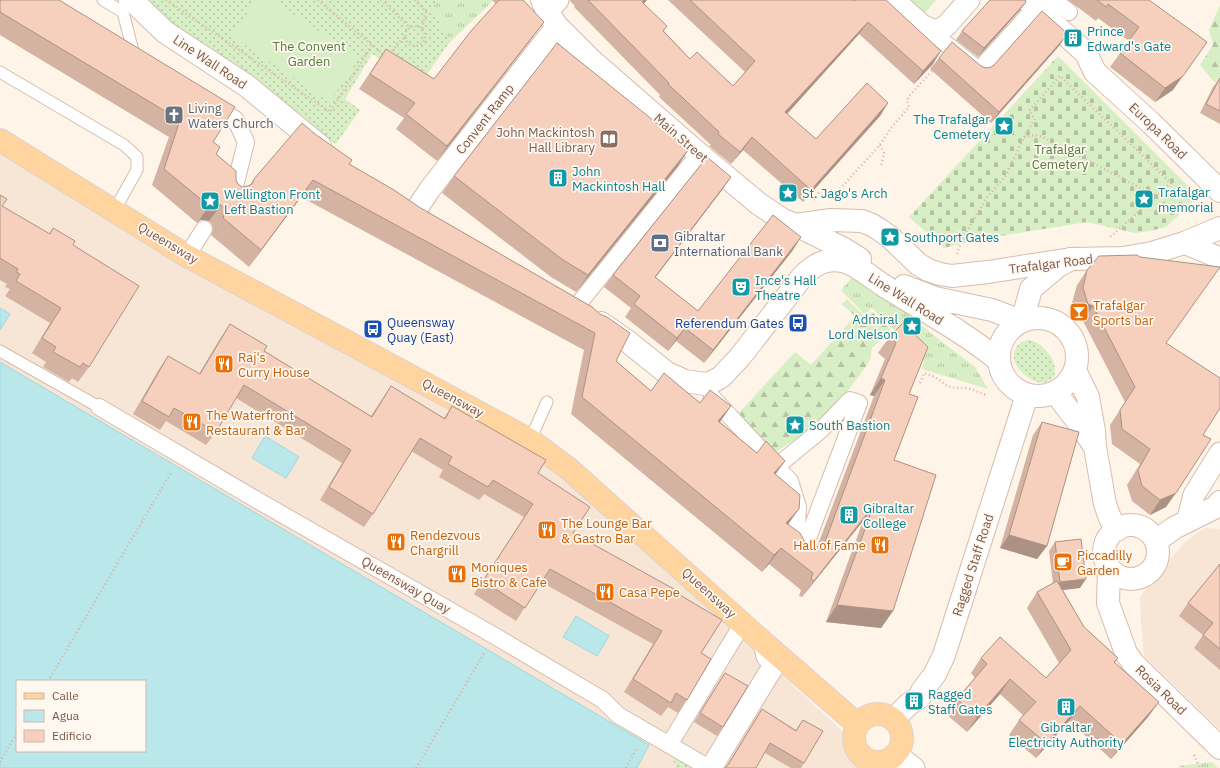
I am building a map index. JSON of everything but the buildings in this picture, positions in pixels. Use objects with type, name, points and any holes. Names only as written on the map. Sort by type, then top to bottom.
[{"type":"main road","name":"Queensway","points":[[0,140],[187,256],[530,440],[569,469],[857,724]]},
{"type":"main road","points":[[870,714],[886,715],[894,719],[902,736],[900,748],[890,759],[868,765],[854,746],[854,731],[857,724],[870,714]]},
{"type":"street","name":"Line Wall Road","points":[[130,0],[165,32],[247,86],[311,140],[337,158]]},
{"type":"street","points":[[894,0],[979,70],[1039,2],[1069,12]]},
{"type":"street","points":[[925,27],[932,30],[938,30],[946,26],[969,0]]},
{"type":"street","name":"Europa Road","points":[[1039,2],[1086,53],[1095,72],[1151,123],[1220,191]]},
{"type":"street","name":"Main Street","points":[[551,9],[590,59],[699,154],[759,204],[783,220],[844,249],[883,275],[920,293],[954,303],[992,310],[1025,320]]},
{"type":"street","name":"Convent Ramp","points":[[413,211],[435,183],[551,9]]},
{"type":"street","points":[[114,42],[148,63]]},
{"type":"street","points":[[201,98],[235,119],[246,142],[233,194]]},
{"type":"street","points":[[699,154],[567,301],[627,341],[667,373],[685,381],[700,384],[776,466],[790,481],[798,507],[796,544],[802,554],[859,403],[850,400],[821,430],[776,466]]},
{"type":"street","name":"Trafalgar Road","points":[[796,225],[831,220],[862,221],[872,225],[890,238],[918,264],[928,270],[952,276],[1071,259],[1123,258],[1152,253],[1184,243],[1220,228]]},
{"type":"street","points":[[796,225],[808,248],[809,269]]},
{"type":"street","points":[[187,256],[204,229]]},
{"type":"street","points":[[1184,243],[1220,258]]},
{"type":"street","points":[[1025,320],[1026,307],[1031,289],[1058,266],[1071,259]]},
{"type":"street","name":"Line Wall Road","points":[[700,384],[712,382],[727,371],[740,357],[809,269],[826,260],[844,261],[851,264],[890,290],[964,335],[998,360]]},
{"type":"street","points":[[1036,317],[1050,319],[1062,326],[1067,331],[1075,343],[1077,350],[1075,370],[1070,379],[1063,387],[1046,396],[1027,395],[1013,388],[1007,382],[1000,368],[998,360],[1000,344],[1014,325],[1025,320],[1036,317]]},
{"type":"street","points":[[1075,370],[1088,397],[1105,504],[1110,518],[1117,530],[1124,526],[1132,526],[1141,527],[1148,531],[1156,541],[1158,551],[1158,559],[1151,571],[1137,579],[1121,577],[1109,568]]},
{"type":"street","points":[[1055,392],[1095,447]]},
{"type":"street","name":"Ragged Staff Road","points":[[894,719],[909,704],[920,697],[922,691],[935,674],[944,655],[1027,395]]},
{"type":"street","name":"Queensway Quay","points":[[99,407],[257,500],[500,639],[603,700],[618,715],[710,768]]},
{"type":"street","points":[[1187,522],[1194,494],[1220,453]]},
{"type":"street","points":[[1156,541],[1174,528],[1219,507]]},
{"type":"street","name":"Rosia Road","points":[[1117,530],[1110,536],[1104,551],[1109,568],[1108,603],[1126,653],[1133,663],[1220,748]]},
{"type":"street","points":[[1116,624],[1129,579]]},
{"type":"street","points":[[669,745],[743,623]]},
{"type":"street","points":[[710,768],[774,664],[767,656],[764,643]]},
{"type":"street","points":[[896,754],[914,768]]},
{"type":"lane","points":[[104,0],[123,12],[134,55]]},
{"type":"lane","points":[[0,72],[124,145],[137,157],[137,170],[114,211]]},
{"type":"lane","points":[[0,351],[99,407]]},
{"type":"lane","points":[[530,440],[547,402]]},
{"type":"path","points":[[166,0],[330,112],[372,45]]},
{"type":"path","points":[[318,0],[388,57],[397,44],[406,36],[406,33],[410,28],[416,26],[422,29],[425,34],[423,42],[418,45],[410,44],[406,39],[406,36]]},
{"type":"path","points":[[380,0],[410,28]]},
{"type":"path","points":[[415,0],[426,12],[422,29]]},
{"type":"path","points":[[813,202],[820,191],[837,192],[880,145],[891,128],[909,107],[907,101],[909,96],[952,49]]},
{"type":"path","points":[[956,256],[960,245],[976,215],[988,196],[1005,177],[1024,136],[1035,119],[1028,111],[1060,76],[1171,183],[1118,229]]},
{"type":"path","points":[[1024,136],[1034,135],[1043,137],[1156,196]]},
{"type":"path","points":[[880,145],[884,153],[881,166]]},
{"type":"path","points":[[920,383],[924,373],[935,377],[947,386],[955,388],[968,388],[986,395]]},
{"type":"path","points":[[49,680],[175,466]]},
{"type":"path","points":[[416,768],[486,650]]},
{"type":"path","points":[[0,762],[16,735]]},
{"type":"path","points":[[626,768],[638,748]]},
{"type":"shaded area","points":[[0,148],[566,475],[882,768],[637,768],[649,745],[0,362]]},
{"type":"shaded area","points":[[1205,528],[1220,529],[1220,730],[1144,656],[1141,622],[1140,597],[1162,568],[1186,541]]},
{"type":"green space","name":"The Convent Garden","points":[[149,0],[437,0],[432,9],[450,42],[424,78],[388,64],[372,54],[345,99],[360,110],[336,144],[245,71],[185,35],[164,19]]},
{"type":"green space","points":[[256,0],[272,0],[359,58],[329,102],[232,36]]},
{"type":"green space","points":[[437,0],[494,0],[450,42],[432,9]]},
{"type":"green space","points":[[907,0],[936,0],[924,14]]},
{"type":"green space","points":[[1220,5],[1220,83],[1213,81],[1200,65],[1213,45],[1209,30]]},
{"type":"green space","name":"Trafalgar Cemetery","points":[[1058,56],[1189,187],[1195,200],[1166,227],[1150,231],[1135,233],[1087,222],[975,240],[944,248],[909,217]]},
{"type":"green space","points":[[857,272],[937,338],[975,367],[988,389],[922,369],[924,361],[872,308],[865,315],[841,290]]},
{"type":"green space","points":[[847,299],[865,317],[872,312],[891,330],[872,348],[870,361],[847,392],[816,426],[774,453],[737,415],[795,352],[811,365],[855,316],[842,304]]},
{"type":"green space","points":[[1027,340],[1034,341],[1040,345],[1051,357],[1055,371],[1053,377],[1048,381],[1035,381],[1026,376],[1017,366],[1014,358],[1015,350],[1019,344]]},
{"type":"green space","points":[[676,757],[694,768],[675,768],[677,764],[673,762]]},
{"type":"green space","points":[[1212,762],[1218,768],[1181,768],[1179,766]]},
{"type":"water","points":[[0,308],[10,314],[0,330]]},
{"type":"water","points":[[0,362],[649,745],[637,768],[0,768]]},
{"type":"water","points":[[265,436],[299,457],[286,478],[252,458]]},
{"type":"water","points":[[576,616],[609,636],[597,656],[563,637]]},
{"type":"place","name":"Prince Edward's Gate","points":[[1073,38]]},
{"type":"place","name":"Living Waters Church","points":[[174,115]]},
{"type":"place","name":"The Trafalgar Cemetery","points":[[1004,126]]},
{"type":"place","name":"John Mackintosh Hall Library","points":[[609,139]]},
{"type":"place","name":"John Mackintosh Hall","points":[[558,178]]},
{"type":"place","name":"St. Jago's Arch","points":[[788,193]]},
{"type":"place","name":"Trafalgar memorial","points":[[1144,199]]},
{"type":"place","name":"Wellington Front Left Bastion","points":[[210,201]]},
{"type":"place","name":"Southport Gates","points":[[890,237]]},
{"type":"place","name":"Gibraltar International Bank","points":[[660,243]]},
{"type":"place","name":"Ince's Hall Theatre","points":[[741,287]]},
{"type":"place","name":"Trafalgar Sports bar","points":[[1079,312]]},
{"type":"place","name":"Referendum Gates","points":[[798,323]]},
{"type":"place","name":"Admiral Lord Nelson","points":[[912,326]]},
{"type":"place","name":"Queensway Quay (East)","points":[[373,329]]},
{"type":"place","name":"Raj's Curry House","points":[[224,364]]},
{"type":"place","name":"The Waterfront Restaurant & Bar","points":[[192,422]]},
{"type":"place","name":"South Bastion","points":[[795,425]]},
{"type":"place","name":"Gibraltar College","points":[[849,515]]},
{"type":"place","name":"The Lounge Bar & Gastro Bar","points":[[547,530]]},
{"type":"place","name":"Rendezvous Chargrill","points":[[396,542]]},
{"type":"place","name":"Hall of Fame","points":[[880,545]]},
{"type":"place","name":"Piccadilly Garden","points":[[1063,562]]},
{"type":"place","name":"Moniques Bistro & Cafe","points":[[457,574]]},
{"type":"place","name":"Casa Pepe","points":[[605,592]]},
{"type":"place","name":"Ragged Staff Gates","points":[[914,701]]},
{"type":"place","name":"Gibraltar Electricity Authority","points":[[1066,707]]}]
